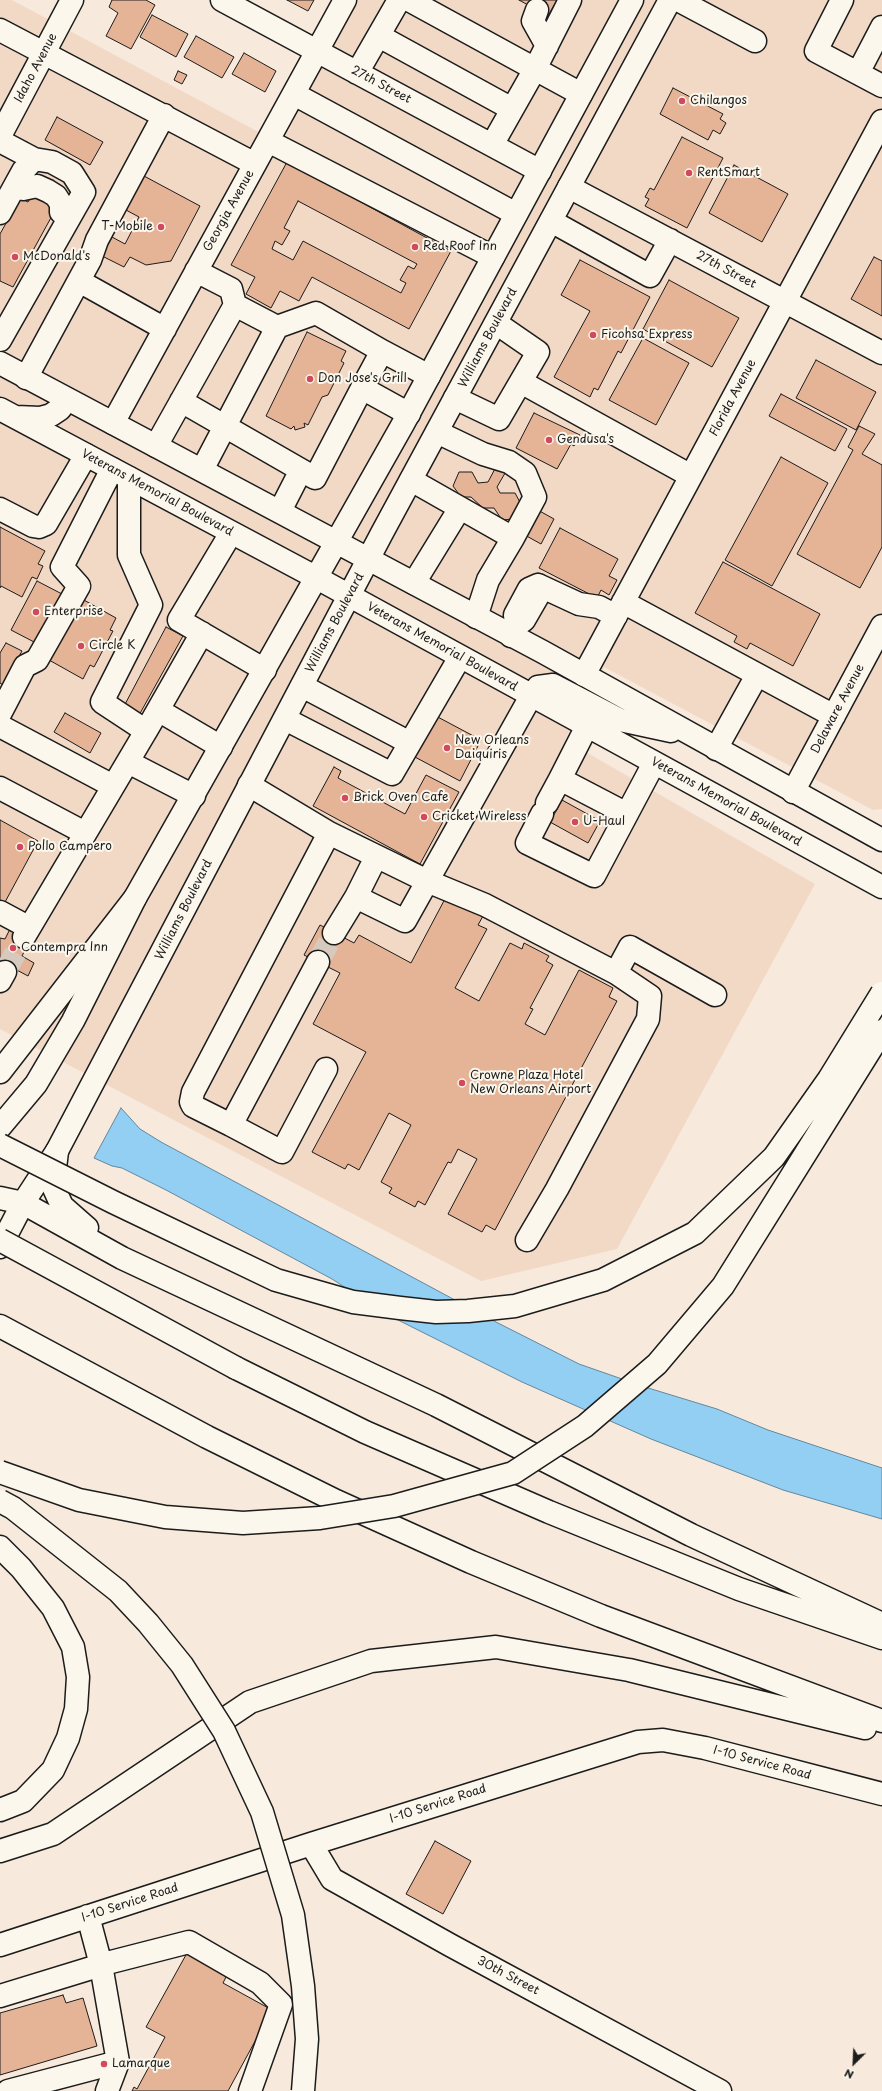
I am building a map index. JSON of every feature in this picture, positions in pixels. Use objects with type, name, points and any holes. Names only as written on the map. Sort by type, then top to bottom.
[{"type":"main road","name":"Idaho Avenue","points":[[0,136],[72,0]]},
{"type":"main road","name":"27th Street","points":[[222,0],[540,171]]},
{"type":"main road","name":"Georgia Avenue","points":[[113,423],[345,0]]},
{"type":"main road","points":[[357,72],[399,0]]},
{"type":"main road","points":[[409,0],[581,94]]},
{"type":"main road","points":[[492,145],[535,69],[570,0]]},
{"type":"main road","points":[[0,1127],[36,1084],[73,1021],[135,898],[338,542],[409,414],[632,0]]},
{"type":"main road","name":"Williams Boulevard","points":[[0,1247],[23,1203],[57,1151],[349,596],[670,0]]},
{"type":"main road","points":[[678,0],[755,41]]},
{"type":"main road","points":[[842,0],[816,51],[882,86]]},
{"type":"main road","points":[[537,10],[533,21],[547,46]]},
{"type":"main road","points":[[858,73],[882,27]]},
{"type":"main road","points":[[0,30],[255,164]]},
{"type":"main road","points":[[379,36],[512,109]]},
{"type":"main road","points":[[294,94],[516,214]]},
{"type":"main road","points":[[26,378],[79,281],[90,260],[97,240],[164,115]]},
{"type":"main road","name":"Florida Avenue","points":[[584,675],[882,121]]},
{"type":"main road","points":[[0,141],[34,160],[52,162],[72,173],[84,192],[27,292],[8,308],[0,340]]},
{"type":"main road","points":[[268,141],[493,257]]},
{"type":"main road","points":[[0,212],[23,171],[34,160]]},
{"type":"main road","points":[[0,228],[23,189],[35,177],[43,173],[51,172],[68,182],[71,191],[70,197],[26,281],[27,292]]},
{"type":"main road","name":"27th Street","points":[[569,187],[882,353]]},
{"type":"main road","points":[[550,221],[650,276],[670,240]]},
{"type":"main road","points":[[156,446],[234,305],[231,289],[196,271]]},
{"type":"main road","points":[[79,281],[165,329]]},
{"type":"main road","points":[[234,305],[277,327]]},
{"type":"main road","points":[[202,470],[277,327],[316,313],[382,351],[430,376]]},
{"type":"main road","points":[[455,398],[499,418],[538,352],[496,323]]},
{"type":"main road","points":[[181,401],[315,478],[382,351]]},
{"type":"main road","points":[[0,364],[280,511],[476,617],[513,631],[584,675],[882,840]]},
{"type":"main road","points":[[521,382],[691,476]]},
{"type":"main road","points":[[362,388],[409,414]]},
{"type":"main road","points":[[7,413],[40,418],[51,415],[60,409],[67,399]]},
{"type":"main road","name":"Veterans Memorial Boulevard","points":[[7,413],[317,578],[882,887]]},
{"type":"main road","points":[[437,432],[483,454],[509,462],[525,473],[536,497],[488,580],[476,617]]},
{"type":"main road","points":[[0,509],[33,526],[39,527],[46,524],[86,455]]},
{"type":"main road","points":[[280,511],[301,470]]},
{"type":"main road","points":[[121,474],[129,555],[151,605],[265,670]]},
{"type":"main road","points":[[0,714],[25,666],[37,660],[79,586],[62,567],[121,474]]},
{"type":"main road","points":[[411,480],[513,538]]},
{"type":"main road","points":[[414,583],[460,508]]},
{"type":"main road","points":[[179,620],[231,533]]},
{"type":"main road","points":[[513,631],[524,620],[539,594],[538,585],[579,604],[620,609],[757,675],[834,716]]},
{"type":"main road","points":[[146,731],[102,702],[151,605]]},
{"type":"main road","name":"Delaware Avenue","points":[[794,792],[882,626]]},
{"type":"main road","points":[[0,912],[26,932],[128,762],[202,633]]},
{"type":"main road","points":[[285,719],[392,774],[460,657]]},
{"type":"main road","points":[[716,749],[757,675]]},
{"type":"main road","points":[[356,897],[405,921],[531,696],[538,687],[553,685],[620,720],[692,735]]},
{"type":"main road","points":[[302,686],[410,743]]},
{"type":"main road","points":[[158,710],[221,747]]},
{"type":"main road","points":[[0,726],[113,786]]},
{"type":"main road","points":[[588,726],[527,843],[594,876],[654,763]]},
{"type":"main road","points":[[128,762],[194,796]]},
{"type":"main road","points":[[560,779],[627,814]]},
{"type":"main road","points":[[249,785],[329,833],[427,881],[485,905],[616,973],[650,996],[648,1019],[561,1182],[527,1240]]},
{"type":"main road","points":[[0,788],[85,833]]},
{"type":"main road","points":[[852,824],[882,829]]},
{"type":"main road","points":[[326,1069],[282,1152],[193,1106],[191,1102],[193,1092],[329,833]]},
{"type":"main road","points":[[334,933],[356,897],[376,857]]},
{"type":"main road","points":[[0,1072],[135,898]]},
{"type":"main road","points":[[616,973],[630,947],[715,995]]},
{"type":"main road","points":[[232,1125],[318,962]]},
{"type":"main road","points":[[0,1145],[112,1202],[276,1280],[353,1302],[436,1312],[515,1306],[603,1280],[694,1233],[774,1158],[829,1079],[882,993]]},
{"type":"main road","points":[[0,1472],[78,1500],[165,1517],[243,1523],[320,1518],[394,1506],[513,1472],[585,1426],[657,1364],[723,1286],[882,1031]]},
{"type":"main road","points":[[57,1151],[53,1186],[62,1206],[122,1258]]},
{"type":"main road","points":[[0,1198],[23,1203],[122,1258],[436,1405],[691,1535],[882,1624]]},
{"type":"main road","points":[[0,1240],[236,1368],[365,1432],[549,1512],[739,1589],[882,1638]]},
{"type":"main road","points":[[0,1326],[207,1437],[336,1501],[471,1562],[608,1619],[882,1720]]},
{"type":"main road","points":[[0,1501],[13,1508],[118,1591],[148,1623],[182,1665],[224,1731],[262,1812],[292,1915],[303,1986],[307,2038],[303,2091]]},
{"type":"main road","points":[[0,1547],[21,1568],[53,1608],[73,1647],[78,1677],[76,1709],[68,1738],[53,1770],[23,1801],[0,1810]]},
{"type":"main road","points":[[0,1851],[53,1834],[250,1702],[370,1661],[496,1648],[629,1670],[882,1732]]},
{"type":"main road","name":"I-10 Service Road","points":[[0,1944],[311,1844],[638,1742],[663,1740],[705,1748],[882,1794]]},
{"type":"main road","name":"30th Street","points":[[311,1844],[332,1879],[450,1946],[720,2091]]},
{"type":"main road","points":[[88,1916],[101,1965],[118,2062],[107,2091]]},
{"type":"main road","points":[[0,1996],[101,1965],[189,1942],[260,1983],[281,2004],[250,2091]]},
{"type":"main road","points":[[8,2091],[118,2062]]},
{"type":"shaded area","points":[[0,0],[12,0],[281,144],[358,0],[882,0],[882,809],[873,810],[604,667],[565,740],[815,884],[617,1249],[481,1281],[0,1029]]},
{"type":"water","points":[[121,1108],[140,1129],[161,1142],[494,1321],[579,1364],[645,1387],[717,1409],[768,1430],[882,1468],[882,1519],[783,1490],[651,1439],[522,1382],[388,1315],[332,1279],[166,1190],[122,1168],[112,1166],[94,1158]]},
{"type":"building","points":[[112,0],[146,0],[155,5],[131,49],[106,36],[118,13],[109,7]]},
{"type":"building","points":[[287,0],[314,0],[308,11]]},
{"type":"building","points":[[519,0],[557,0],[548,16]]},
{"type":"building","points":[[152,15],[188,34],[176,57],[140,37]]},
{"type":"building","points":[[196,36],[234,57],[222,78],[184,57]]},
{"type":"building","points":[[244,53],[276,71],[265,92],[232,74]]},
{"type":"building","points":[[178,71],[187,75],[182,84],[174,80]]},
{"type":"building","name":"Chilangos","points":[[673,88],[723,114],[720,119],[726,123],[720,134],[713,130],[708,140],[660,114]]},
{"type":"building","points":[[57,117],[103,142],[90,165],[45,140]]},
{"type":"building","name":"RentSmart","points":[[682,137],[723,158],[687,228],[645,206],[649,199],[645,197],[650,188],[654,190]]},
{"type":"building","name":"Red Roof Inn","points":[[287,162],[451,251],[409,329],[312,277],[299,301],[280,291],[271,308],[246,294],[255,277],[231,265]],"holes":[[[298,201],[417,264],[414,269],[408,266],[400,280],[406,283],[401,293],[303,241],[293,260],[272,249],[275,241],[282,245],[290,231],[284,228]]]},
{"type":"building","points":[[734,165],[788,194],[762,242],[709,213]]},
{"type":"building","name":"T-Mobile","points":[[144,176],[200,206],[171,261],[146,265],[130,257],[124,267],[102,256],[112,237],[125,244],[139,217],[126,210]]},
{"type":"building","name":"McDonald's","points":[[32,195],[52,206],[49,212],[53,214],[13,287],[0,281],[0,234],[20,198],[28,202]]},
{"type":"building","points":[[874,257],[882,261],[882,316],[851,299]]},
{"type":"building","points":[[580,260],[650,297],[621,353],[618,351],[598,390],[594,388],[590,397],[554,377],[590,311],[561,295]]},
{"type":"building","points":[[669,280],[739,318],[712,367],[643,329]]},
{"type":"building","name":"Don Jose's Grill","points":[[307,332],[346,351],[341,361],[344,363],[328,395],[322,397],[308,425],[304,423],[305,427],[295,430],[294,426],[291,429],[266,416]]},
{"type":"building","points":[[643,338],[689,363],[656,425],[609,400]]},
{"type":"building","points":[[816,360],[876,392],[856,430],[796,398]]},
{"type":"building","points":[[781,394],[847,429],[835,451],[769,416]]},
{"type":"building","name":"Gendusa's","points":[[534,413],[580,435],[574,446],[571,444],[557,469],[516,448]]},
{"type":"building","points":[[859,426],[875,434],[862,454],[882,465],[882,547],[860,588],[797,554],[853,450],[848,447]]},
{"type":"building","points":[[781,457],[828,483],[772,586],[725,560]]},
{"type":"building","points":[[498,463],[508,468],[497,487],[500,493],[515,493],[522,506],[514,519],[502,520],[494,508],[483,508],[471,497],[461,497],[453,486],[459,472],[472,472],[478,483],[488,482]]},
{"type":"building","points":[[536,509],[554,519],[541,544],[523,534]]},
{"type":"building","points":[[0,527],[45,551],[38,564],[43,566],[37,579],[32,577],[22,597],[1,586],[0,588]]},
{"type":"building","points":[[560,528],[618,559],[609,576],[617,580],[609,595],[601,590],[597,598],[539,568]]},
{"type":"building","points":[[723,562],[820,614],[793,666],[750,643],[747,649],[734,642],[737,636],[695,613]]},
{"type":"building","name":"Enterprise","points":[[37,581],[62,594],[36,643],[11,630]]},
{"type":"building","name":"Circle K","points":[[82,599],[116,618],[110,630],[113,631],[94,667],[90,665],[83,679],[49,660]]},
{"type":"building","points":[[166,627],[183,636],[138,717],[123,708]]},
{"type":"building","points":[[6,643],[22,651],[3,685],[0,683],[0,653]]},
{"type":"building","points":[[65,713],[101,733],[90,753],[54,732]]},
{"type":"building","name":"New Orleans Daiquiris","points":[[434,715],[481,740],[460,781],[413,756]]},
{"type":"building","points":[[334,767],[341,771],[338,778],[405,814],[426,775],[459,792],[420,864],[313,806]]},
{"type":"building","name":"U-Haul","points":[[562,800],[600,821],[588,843],[550,822]]},
{"type":"building","points":[[0,820],[38,841],[4,904],[0,902]]},
{"type":"building","name":"Crowne Plaza Hotel New Orleans Airport","points":[[446,897],[483,916],[478,925],[487,929],[455,988],[479,1001],[510,943],[522,949],[524,943],[549,956],[546,961],[553,965],[530,1008],[533,1009],[525,1024],[545,1035],[579,970],[613,988],[609,997],[617,1001],[495,1230],[486,1225],[482,1232],[448,1214],[477,1159],[458,1149],[451,1163],[448,1162],[425,1205],[418,1201],[415,1207],[389,1193],[392,1188],[381,1182],[411,1125],[389,1113],[359,1170],[348,1164],[345,1169],[312,1152],[366,1052],[313,1024],[340,973],[304,955],[320,925],[354,943],[359,935],[411,963]]},
{"type":"building","name":"Contempra Inn","points":[[10,929],[30,940],[22,956],[34,963],[28,976],[15,969],[0,971],[0,938],[5,939]]},
{"type":"building","points":[[435,1841],[471,1861],[443,1914],[406,1894]]},
{"type":"building","points":[[187,1953],[227,1975],[223,1983],[272,2010],[228,2091],[132,2091],[134,2087],[137,2089],[165,2037],[146,2027]]},
{"type":"building","points":[[63,1995],[66,2003],[83,1998],[97,2046],[0,2075],[0,2013]]},
{"type":"tunnel","points":[[318,962],[334,933]]},
{"type":"tunnel","points":[[5,972],[24,937]]},
{"type":"place","name":"Chilangos","points":[[682,101]]},
{"type":"place","name":"RentSmart","points":[[689,173]]},
{"type":"place","name":"T-Mobile","points":[[161,227]]},
{"type":"place","name":"Red Roof Inn","points":[[415,247]]},
{"type":"place","name":"McDonald's","points":[[15,257]]},
{"type":"place","name":"Ficohsa Express","points":[[593,335]]},
{"type":"place","name":"Don Jose's Grill","points":[[310,379]]},
{"type":"place","name":"Gendusa's","points":[[549,440]]},
{"type":"place","name":"Enterprise","points":[[36,612]]},
{"type":"place","name":"Circle K","points":[[81,646]]},
{"type":"place","name":"New Orleans Daiquiris","points":[[447,748]]},
{"type":"place","name":"Brick Oven Cafe","points":[[345,798]]},
{"type":"place","name":"Cricket Wireless","points":[[424,817]]},
{"type":"place","name":"U-Haul","points":[[575,822]]},
{"type":"place","name":"Pollo Campero","points":[[20,847]]},
{"type":"place","name":"Contempra Inn","points":[[13,948]]},
{"type":"place","name":"Crowne Plaza Hotel New Orleans Airport","points":[[462,1083]]},
{"type":"place","name":"Lamarque","points":[[104,2064]]}]
